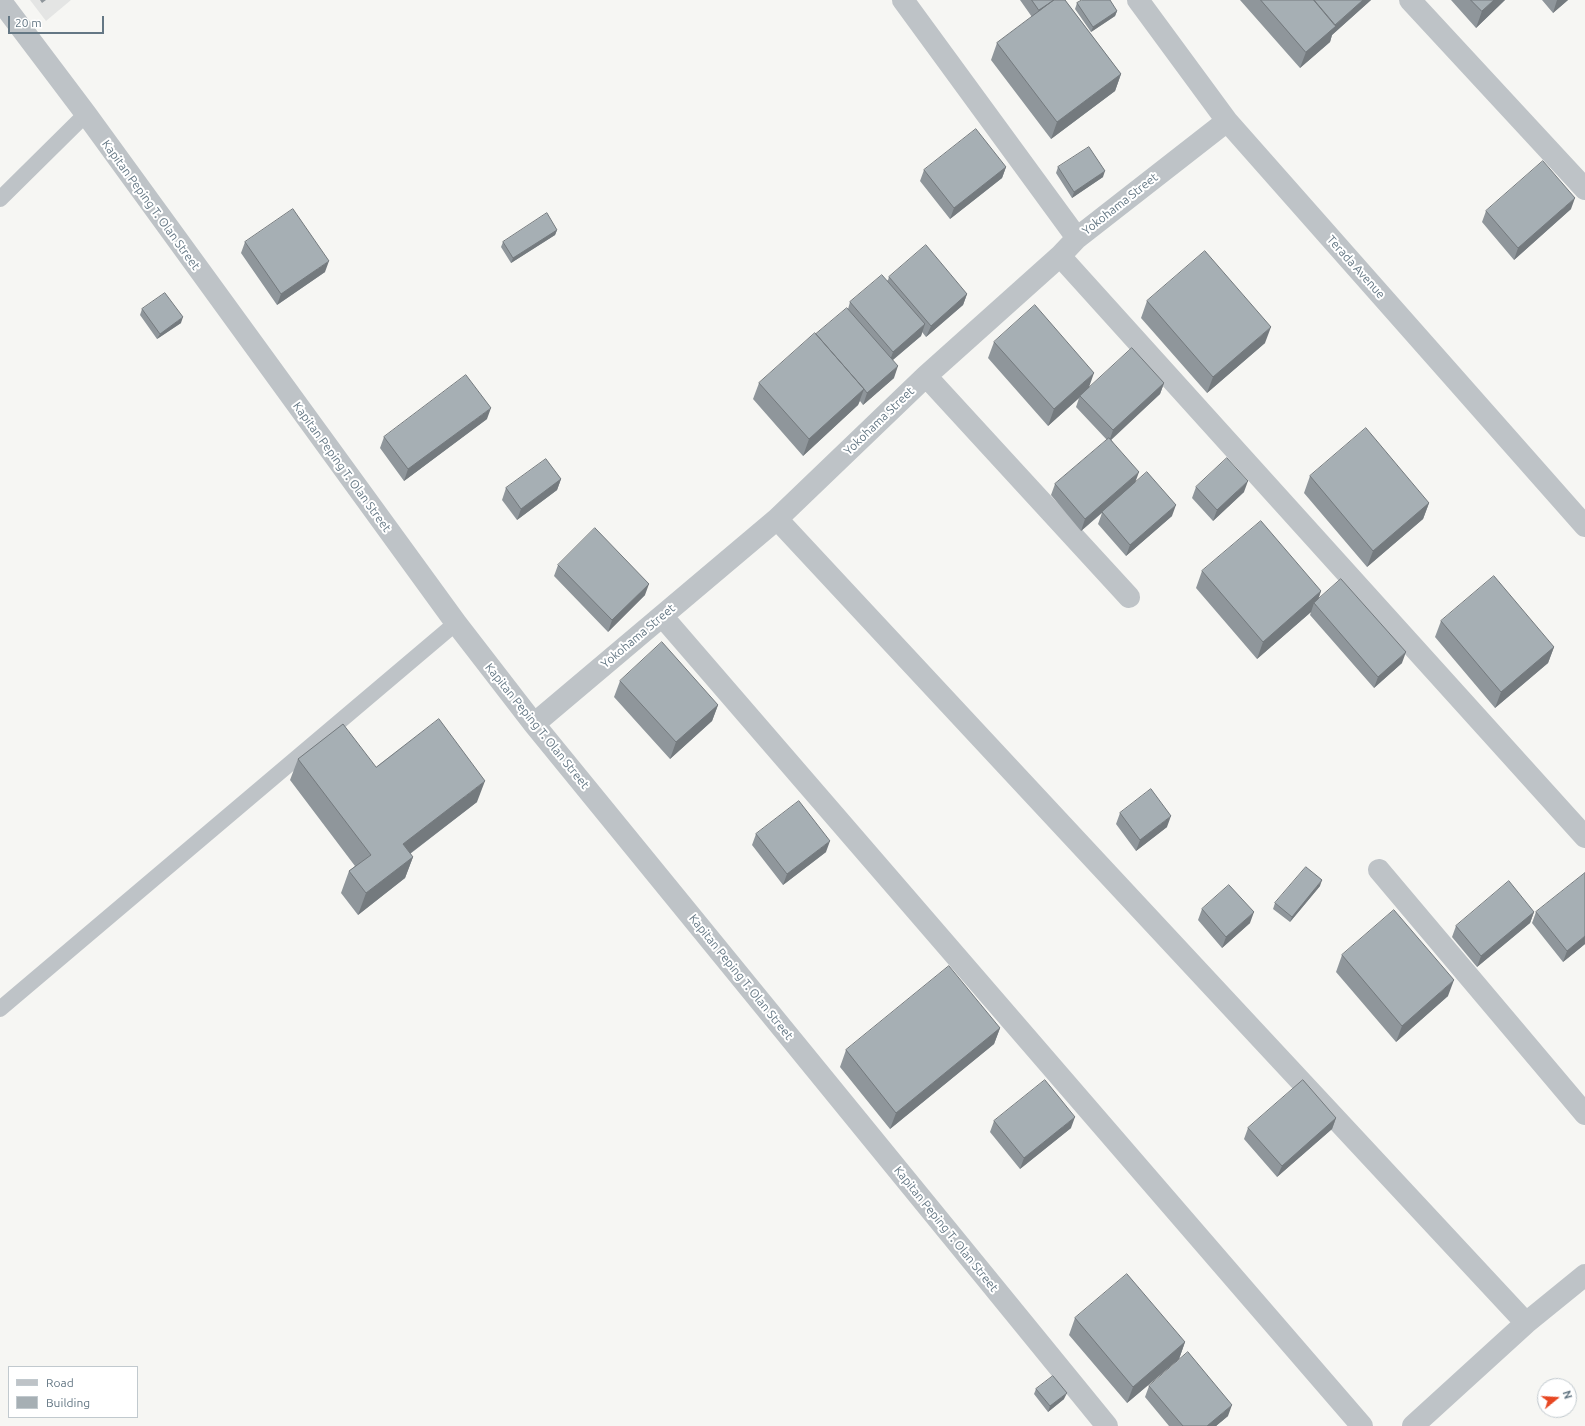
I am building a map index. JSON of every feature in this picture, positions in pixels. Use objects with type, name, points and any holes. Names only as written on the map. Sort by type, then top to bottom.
[{"type":"street","points":[[903,0],[1077,238]]},
{"type":"street","points":[[1410,0],[1585,190]]},
{"type":"street","name":"Terada Avenue","points":[[1145,3],[1227,121],[1585,526]]},
{"type":"street","name":"Kapitan Peping T. Olan Street","points":[[2,6],[86,114],[456,623],[534,724],[1107,1426]]},
{"type":"street","name":"Yokohama Street","points":[[534,724],[777,519],[926,376],[1060,256],[1077,238],[1227,121]]},
{"type":"street","points":[[1060,256],[1585,836]]},
{"type":"street","points":[[926,376],[1129,597]]},
{"type":"street","points":[[777,519],[1526,1323]]},
{"type":"street","points":[[662,616],[1362,1426]]},
{"type":"street","points":[[1379,870],[1585,1114]]},
{"type":"street","points":[[1413,1426],[1526,1323],[1585,1275]]},
{"type":"lane","points":[[0,199],[86,114]]},
{"type":"lane","points":[[0,1009],[456,623]]},
{"type":"shaded area","points":[[30,0],[71,0],[46,21]]},
{"type":"building","points":[[1032,0],[1054,0],[1039,10]]},
{"type":"building","points":[[1054,0],[1065,0],[1121,74],[1057,122],[997,43]]},
{"type":"building","points":[[1082,0],[1110,0],[1117,11],[1093,27],[1077,3]]},
{"type":"building","points":[[1261,0],[1314,0],[1336,26],[1306,52]]},
{"type":"building","points":[[1314,0],[1363,0],[1335,25]]},
{"type":"building","points":[[1471,0],[1494,0],[1482,11]]},
{"type":"building","points":[[976,129],[1006,167],[954,208],[924,170]]},
{"type":"building","points":[[1089,147],[1105,171],[1074,192],[1058,167]]},
{"type":"building","points":[[1543,161],[1575,198],[1518,248],[1486,211]]},
{"type":"building","points":[[293,209],[329,261],[281,294],[245,242]]},
{"type":"building","points":[[547,213],[557,230],[513,258],[503,242]]},
{"type":"building","points":[[926,245],[967,294],[931,326],[889,277]]},
{"type":"building","points":[[1205,251],[1271,327],[1213,377],[1147,301]]},
{"type":"building","points":[[882,275],[925,324],[893,352],[850,302]]},
{"type":"building","points":[[165,293],[183,317],[160,334],[142,309]]},
{"type":"building","points":[[1035,305],[1094,373],[1054,409],[994,342]]},
{"type":"building","points":[[847,308],[898,366],[867,393],[816,334]]},
{"type":"building","points":[[815,333],[864,389],[809,439],[759,383]]},
{"type":"building","points":[[1132,348],[1164,383],[1113,430],[1080,396]]},
{"type":"building","points":[[466,375],[491,408],[408,469],[384,437]]},
{"type":"building","points":[[1366,428],[1429,503],[1373,551],[1310,476]]},
{"type":"building","points":[[1109,438],[1139,472],[1085,519],[1055,484]]},
{"type":"building","points":[[1227,458],[1248,481],[1217,510],[1196,487]]},
{"type":"building","points":[[546,459],[561,479],[521,509],[506,488]]},
{"type":"building","points":[[1147,472],[1176,505],[1130,545],[1102,512]]},
{"type":"building","points":[[1261,521],[1321,591],[1263,642],[1202,571]]},
{"type":"building","points":[[595,528],[649,584],[612,620],[558,565]]},
{"type":"building","points":[[1494,576],[1554,647],[1501,692],[1441,621]]},
{"type":"building","points":[[1341,579],[1406,652],[1378,677],[1314,603]]},
{"type":"building","points":[[662,642],[718,705],[676,742],[620,681]]},
{"type":"building","points":[[439,719],[485,781],[403,844],[413,857],[366,893],[349,871],[371,855],[298,759],[343,724],[376,767]]},
{"type":"building","points":[[1151,789],[1171,816],[1140,840],[1120,813]]},
{"type":"building","points":[[799,801],[830,841],[787,874],[756,834]]},
{"type":"building","points":[[1306,867],[1322,880],[1292,917],[1275,903]]},
{"type":"building","points":[[1585,873],[1585,936],[1567,951],[1536,912]]},
{"type":"building","points":[[1509,881],[1534,912],[1481,956],[1456,926]]},
{"type":"building","points":[[1229,885],[1254,912],[1226,937],[1202,909]]},
{"type":"building","points":[[1394,910],[1454,980],[1402,1026],[1342,955]]},
{"type":"building","points":[[949,966],[1000,1028],[896,1113],[846,1050]]},
{"type":"building","points":[[1045,1080],[1075,1117],[1024,1158],[994,1121]]},
{"type":"building","points":[[1303,1080],[1336,1118],[1282,1166],[1248,1128]]},
{"type":"building","points":[[1127,1274],[1185,1342],[1133,1387],[1075,1318]]},
{"type":"building","points":[[1188,1352],[1232,1405],[1207,1426],[1183,1426],[1149,1386]]},
{"type":"building","points":[[1053,1376],[1067,1393],[1050,1406],[1036,1389]]}]
